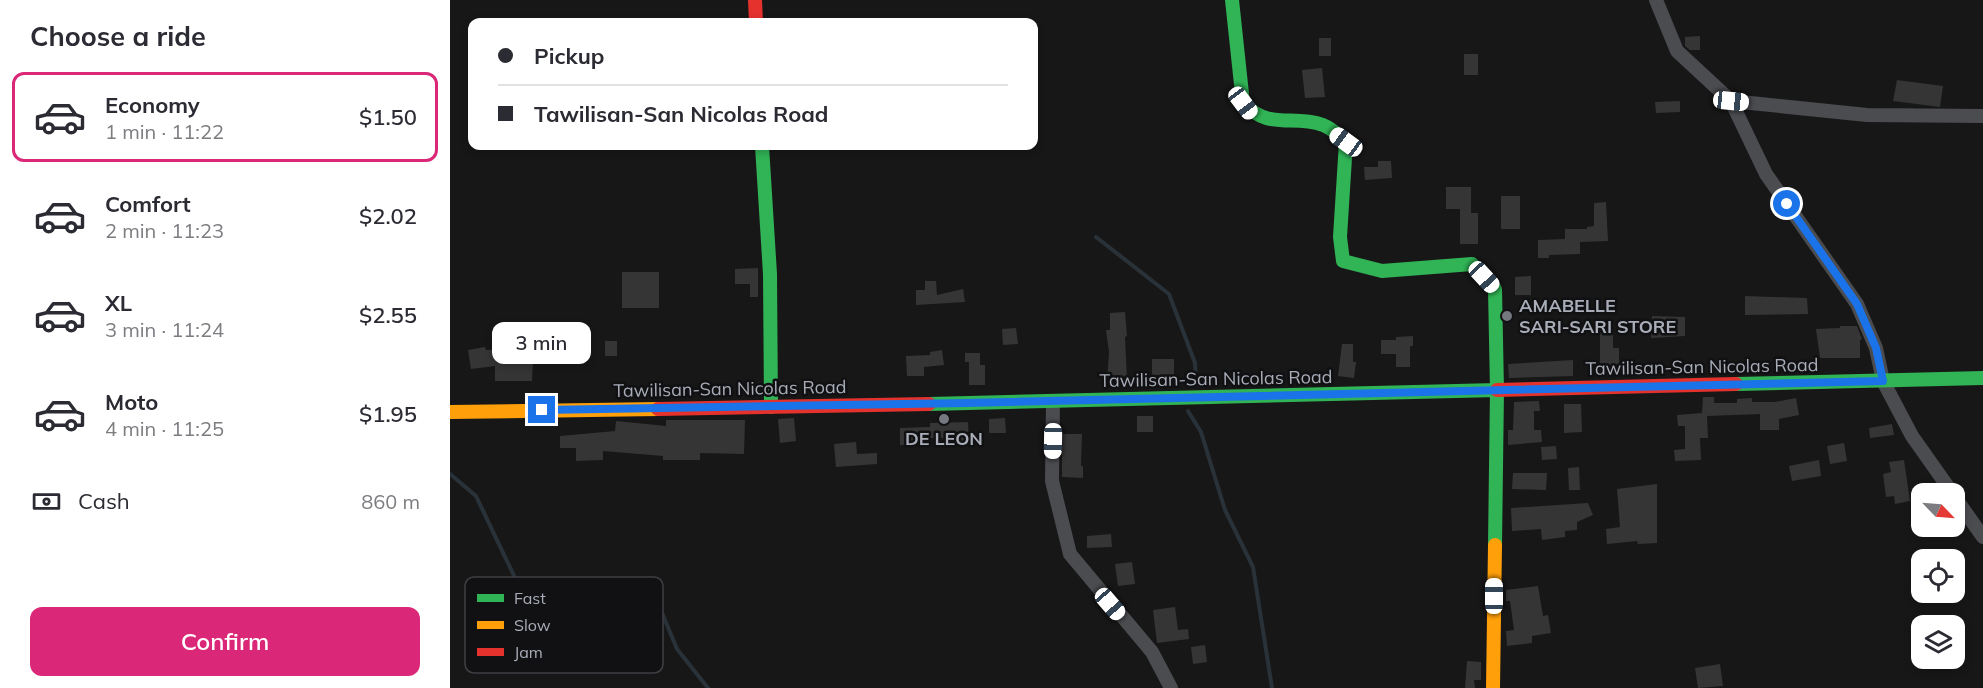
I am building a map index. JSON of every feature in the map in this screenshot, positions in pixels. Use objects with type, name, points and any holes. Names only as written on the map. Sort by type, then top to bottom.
[{"type":"main road","points":[[755,0],[756,18]]},
{"type":"main road","points":[[1232,0],[1243,103],[1252,114],[1264,120],[1323,126],[1346,142],[1340,237],[1343,261],[1382,271],[1472,264],[1495,289],[1497,390],[1493,688]]},
{"type":"main road","points":[[762,150],[770,274],[771,407]]},
{"type":"main road","name":"Tawilisan-San Nicolas Road","points":[[450,412],[1053,401],[1983,378]]},
{"type":"street","points":[[1656,0],[1677,51],[1731,101],[1766,174],[1857,304],[1876,348],[1883,381],[1912,436],[1945,483]]},
{"type":"street","points":[[1731,101],[1866,115],[1983,116]]},
{"type":"street","points":[[1053,401],[1052,481],[1070,554],[1152,652],[1171,688]]},
{"type":"street","points":[[1965,511],[1983,537]]},
{"type":"building","points":[[1700,36],[1700,50],[1690,50],[1685,46],[1685,37]]},
{"type":"building","points":[[1319,38],[1331,38],[1331,56],[1319,56]]},
{"type":"building","points":[[1464,54],[1478,54],[1478,75],[1464,75]]},
{"type":"building","points":[[1322,68],[1325,97],[1305,98],[1302,70]]},
{"type":"building","points":[[1897,80],[1943,86],[1940,107],[1893,101]]},
{"type":"building","points":[[1680,101],[1680,112],[1656,113],[1655,102]]},
{"type":"building","points":[[1378,161],[1391,161],[1392,178],[1365,180],[1364,167],[1378,167]]},
{"type":"building","points":[[1446,187],[1471,187],[1471,213],[1478,213],[1478,244],[1460,244],[1460,209],[1446,209]]},
{"type":"building","points":[[1501,196],[1520,196],[1520,229],[1501,229]]},
{"type":"building","points":[[1606,202],[1608,241],[1580,242],[1580,254],[1549,255],[1549,258],[1538,258],[1538,240],[1565,239],[1565,229],[1587,229],[1587,227],[1594,226],[1594,203]]},
{"type":"building","points":[[758,268],[758,297],[750,297],[750,284],[735,284],[735,269]]},
{"type":"building","points":[[622,272],[659,272],[659,308],[622,308]]},
{"type":"building","points":[[1531,276],[1531,295],[1515,295],[1515,277]]},
{"type":"building","points":[[925,281],[936,281],[937,295],[963,289],[965,302],[916,305],[916,290],[925,290]]},
{"type":"building","points":[[1745,296],[1807,298],[1808,314],[1745,315]]},
{"type":"building","points":[[1125,312],[1127,380],[1107,382],[1109,352],[1106,330],[1110,330],[1110,313]]},
{"type":"building","points":[[1652,316],[1685,317],[1685,336],[1651,338]]},
{"type":"building","points":[[1840,326],[1857,326],[1862,339],[1860,340],[1860,358],[1820,358],[1816,329],[1840,328]]},
{"type":"building","points":[[1016,328],[1018,344],[1003,345],[1002,329]]},
{"type":"building","points":[[1613,328],[1613,348],[1619,348],[1619,364],[1613,364],[1613,375],[1600,376],[1600,329]]},
{"type":"building","points":[[1413,336],[1413,346],[1410,346],[1410,367],[1396,367],[1396,354],[1381,354],[1381,340],[1396,340],[1396,337]]},
{"type":"building","points":[[605,341],[617,341],[617,356],[605,356]]},
{"type":"building","points":[[1342,344],[1353,344],[1353,362],[1356,362],[1354,378],[1338,376]]},
{"type":"building","points":[[485,347],[486,350],[509,349],[509,359],[533,361],[532,381],[495,381],[495,366],[471,369],[468,350]]},
{"type":"building","points":[[942,350],[944,365],[924,367],[924,376],[907,376],[906,356],[930,355],[930,352]]},
{"type":"building","points":[[965,353],[980,353],[980,365],[985,365],[985,385],[969,385],[969,362],[965,362]]},
{"type":"building","points":[[1152,359],[1174,359],[1174,375],[1152,375]]},
{"type":"building","points":[[1573,360],[1573,376],[1509,378],[1508,364]]},
{"type":"building","points":[[1703,397],[1714,397],[1714,403],[1737,403],[1737,399],[1752,398],[1752,402],[1775,402],[1796,398],[1799,415],[1779,419],[1779,430],[1760,430],[1760,414],[1707,416],[1708,438],[1700,438],[1701,460],[1675,461],[1674,450],[1685,449],[1685,426],[1678,426],[1677,415],[1702,413]]},
{"type":"building","points":[[1539,401],[1540,411],[1534,411],[1534,430],[1541,430],[1542,442],[1508,445],[1508,430],[1513,430],[1514,402]]},
{"type":"building","points":[[1564,404],[1581,404],[1582,432],[1564,433]]},
{"type":"building","points":[[1137,416],[1153,416],[1153,432],[1137,432]]},
{"type":"building","points":[[794,418],[796,441],[780,443],[778,419]]},
{"type":"building","points":[[1005,418],[1006,433],[989,433],[989,419]]},
{"type":"building","points":[[666,420],[745,420],[744,454],[700,453],[700,460],[663,460],[663,456],[603,451],[603,460],[576,461],[576,448],[560,448],[560,436],[615,431],[616,421],[666,426]]},
{"type":"building","points":[[968,422],[969,442],[955,442],[955,438],[929,438],[929,444],[900,445],[900,428],[930,427],[930,423]]},
{"type":"building","points":[[1892,424],[1894,435],[1870,438],[1869,428]]},
{"type":"building","points":[[1062,434],[1082,434],[1083,478],[1062,477]]},
{"type":"building","points":[[856,442],[857,454],[877,453],[877,464],[836,467],[834,444]]},
{"type":"building","points":[[1844,443],[1847,461],[1830,464],[1827,446]]},
{"type":"building","points":[[1556,446],[1557,459],[1542,460],[1541,447]]},
{"type":"building","points":[[1819,460],[1821,476],[1792,481],[1789,466]]},
{"type":"building","points":[[1904,460],[1910,501],[1895,504],[1894,496],[1886,497],[1883,474],[1891,472],[1889,462]]},
{"type":"building","points":[[1579,467],[1580,490],[1569,490],[1568,468]]},
{"type":"building","points":[[1513,473],[1547,473],[1546,490],[1512,489]]},
{"type":"building","points":[[1657,484],[1657,543],[1638,544],[1637,541],[1607,544],[1606,529],[1620,527],[1617,489]]},
{"type":"building","points":[[1588,503],[1593,515],[1577,522],[1577,530],[1565,531],[1565,537],[1542,540],[1541,529],[1512,531],[1511,508]]},
{"type":"building","points":[[1111,534],[1112,547],[1087,548],[1087,536]]},
{"type":"building","points":[[1132,562],[1135,584],[1118,586],[1115,564]]},
{"type":"building","points":[[1538,586],[1543,616],[1548,615],[1551,633],[1532,636],[1532,643],[1507,646],[1506,631],[1514,630],[1510,601],[1506,601],[1506,590]]},
{"type":"building","points":[[1175,607],[1178,630],[1188,629],[1189,639],[1157,643],[1153,610]]},
{"type":"building","points":[[1205,645],[1207,662],[1193,664],[1191,647]]},
{"type":"building","points":[[1467,661],[1481,662],[1481,680],[1474,680],[1475,688],[1465,688]]},
{"type":"building","points":[[1720,664],[1723,686],[1698,688],[1695,668]]},
{"type":"waterway","points":[[1096,237],[1169,294],[1195,363],[1196,381]]},
{"type":"waterway","points":[[1188,411],[1201,432],[1225,510],[1253,567],[1272,688]]},
{"type":"waterway","points":[[450,474],[476,496],[515,577]]},
{"type":"waterway","points":[[663,615],[677,649],[708,688]]},
{"type":"traffic: fast","points":[[1232,0],[1243,103],[1263,117],[1323,125],[1346,142],[1340,237],[1343,261],[1382,271],[1472,264],[1495,289],[1497,390],[1495,545]]},
{"type":"traffic: fast","points":[[762,150],[770,274],[771,407]]},
{"type":"traffic: fast","points":[[1736,384],[1983,378]]},
{"type":"traffic: fast","points":[[929,404],[1497,390]]},
{"type":"traffic: slow","points":[[450,412],[658,409]]},
{"type":"traffic: slow","points":[[1493,688],[1495,545]]},
{"type":"traffic: jam","points":[[755,0],[756,18]]},
{"type":"traffic: jam","points":[[1497,390],[1736,384]]},
{"type":"traffic: jam","points":[[658,409],[929,404]]},
{"type":"place","name":"AMABELLE SARI-SARI STORE","points":[[1507,316]]},
{"type":"place","name":"DE LEON","points":[[944,419]]},
{"type":"route","points":[[542,410],[966,403],[1883,381],[1876,348],[1857,304],[1787,204]]}]
